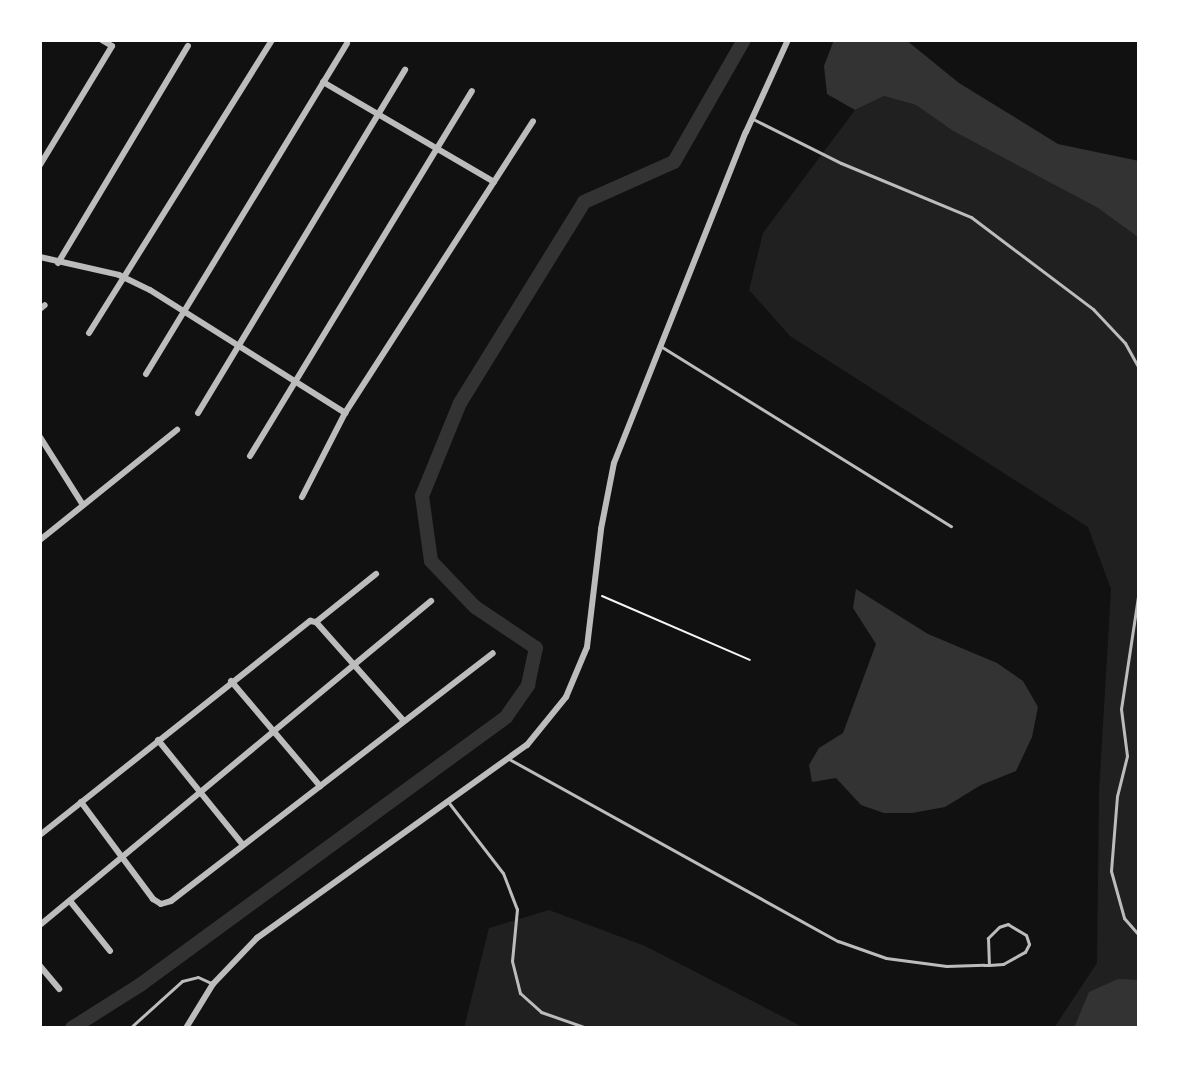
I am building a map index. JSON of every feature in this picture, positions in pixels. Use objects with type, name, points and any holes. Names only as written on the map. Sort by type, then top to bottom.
[{"type":"street","points":[[40,165],[112,46],[102,40]]},
{"type":"street","points":[[89,333],[126,279],[272,40]]},
{"type":"street","points":[[186,1028],[213,984],[257,938],[527,745],[580,671],[587,647],[601,529],[614,463],[659,345],[788,40]]},
{"type":"street","points":[[146,374],[347,43]]},
{"type":"street","points":[[58,263],[188,46]]},
{"type":"street","points":[[198,413],[405,70]]},
{"type":"street","points":[[323,82],[494,182]]},
{"type":"street","points":[[250,456],[472,91]]},
{"type":"street","points":[[302,497],[345,413],[533,121]]},
{"type":"street","points":[[40,257],[126,279],[345,413]]},
{"type":"street","points":[[40,540],[177,430]]},
{"type":"street","points":[[40,437],[83,505]]},
{"type":"street","points":[[40,835],[303,623],[316,622],[376,574]]},
{"type":"street","points":[[42,920],[123,859],[431,601]]},
{"type":"street","points":[[316,622],[404,721]]},
{"type":"street","points":[[81,802],[153,899],[161,904],[171,901],[493,653]]},
{"type":"street","points":[[231,681],[320,786]]},
{"type":"street","points":[[158,740],[199,795],[243,845]]},
{"type":"street","points":[[70,901],[110,951]]},
{"type":"street","points":[[40,966],[59,989]]},
{"type":"lane","points":[[753,119],[841,163],[971,217],[1093,309],[1125,343],[1139,368]]},
{"type":"lane","points":[[659,345],[951,526]]},
{"type":"lane","points":[[1139,590],[1121,709],[1127,756],[1117,796],[1111,871],[1124,918],[1139,935]]},
{"type":"lane","points":[[509,759],[838,941],[886,958],[946,966],[989,965],[1019,957],[1029,944],[1026,935],[1008,924],[999,927],[988,938],[989,965]]},
{"type":"lane","points":[[449,803],[503,873],[517,909],[512,961],[520,993],[541,1012],[587,1028]]},
{"type":"lane","points":[[130,1028],[182,981],[198,977],[213,984]]},
{"type":"path","points":[[594,593],[750,660]]},
{"type":"shaded area","points":[[834,40],[906,40],[959,83],[1058,144],[1139,161],[1139,238],[1098,208],[953,131],[916,105],[884,96],[855,110],[827,94],[824,66]]},
{"type":"shaded area","points":[[884,96],[916,105],[953,131],[1098,208],[1139,238],[1139,1028],[1054,1028],[1097,963],[1099,792],[1111,589],[1088,527],[790,336],[749,290],[763,233],[855,110]]},
{"type":"shaded area","points":[[856,589],[928,634],[997,663],[1023,681],[1038,707],[1032,737],[1016,771],[981,785],[945,807],[912,813],[884,813],[861,805],[836,778],[812,782],[809,765],[819,748],[843,733],[876,644],[853,608]]},
{"type":"shaded area","points":[[549,910],[645,946],[805,1028],[464,1028],[489,928]]},
{"type":"shaded area","points":[[1118,979],[1139,980],[1139,1028],[1074,1028],[1089,992]]},
{"type":"waterway","points":[[72,1028],[140,985],[506,717],[528,685],[536,648],[475,607],[431,561],[422,496],[460,403],[584,202],[674,162],[744,40]]}]
